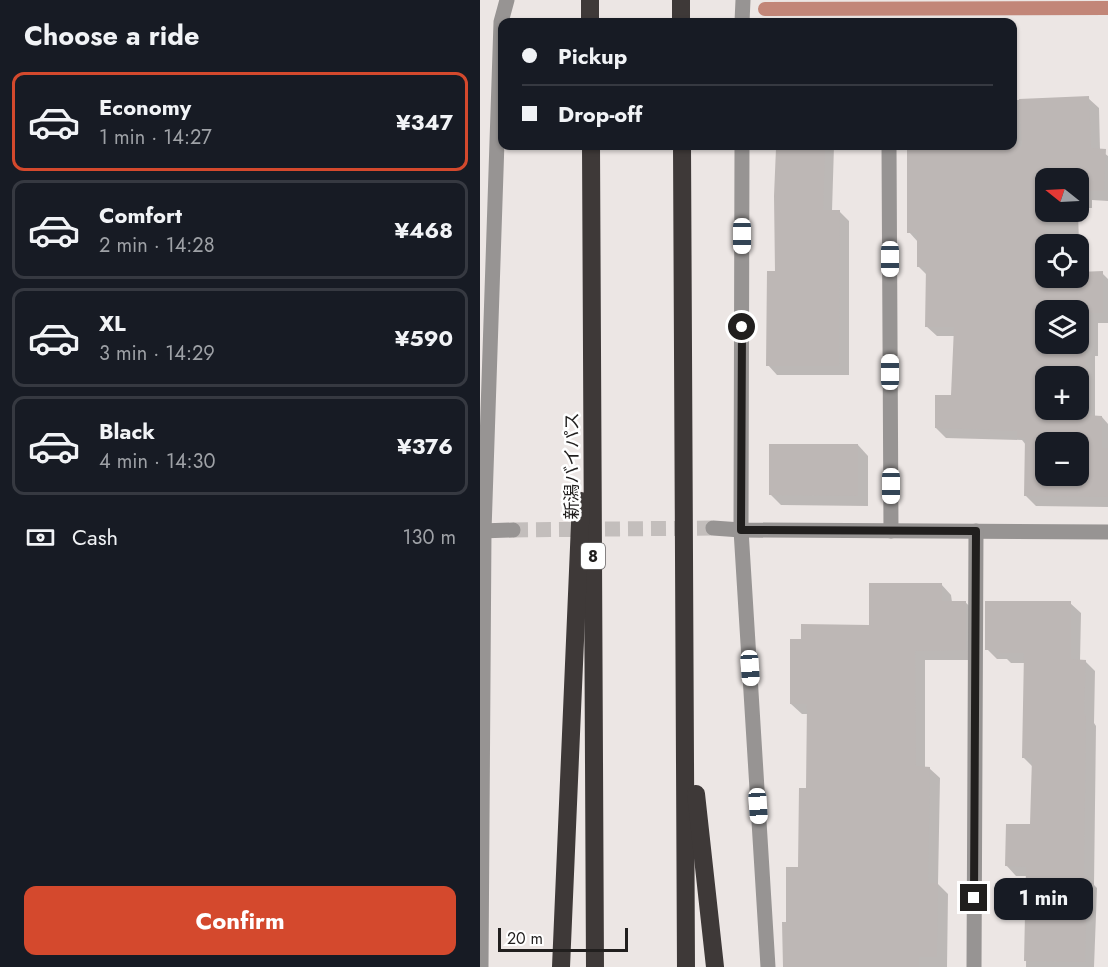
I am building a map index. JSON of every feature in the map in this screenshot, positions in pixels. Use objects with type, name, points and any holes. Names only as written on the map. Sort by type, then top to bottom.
[{"type":"highway","points":[[590,0],[590,18]]},
{"type":"highway","points":[[681,0],[681,18]]},
{"type":"highway","name":"新潟バイパス","points":[[591,150],[595,967]]},
{"type":"highway","points":[[682,150],[686,967]]},
{"type":"highway","points":[[561,967],[592,270]]},
{"type":"highway","points":[[685,706],[716,967]]},
{"type":"street","points":[[502,18],[507,0]]},
{"type":"street","points":[[742,0],[742,18]]},
{"type":"street","points":[[481,967],[482,531],[498,102]]},
{"type":"street","points":[[742,150],[741,530],[768,967]]},
{"type":"street","points":[[889,150],[891,531]]},
{"type":"street","points":[[713,528],[1108,532]]},
{"type":"street","points":[[482,531],[513,530]]},
{"type":"street","points":[[974,967],[976,531]]},
{"type":"building","points":[[1089,96],[1091,148],[1106,149],[1104,191],[1089,191],[1089,168],[1035,168],[1035,222],[1046,222],[1046,234],[1035,234],[1035,288],[1089,288],[1089,272],[1103,271],[1103,313],[1089,313],[1089,300],[1035,300],[1035,354],[1085,354],[1085,366],[1035,366],[1035,420],[1089,420],[1089,415],[1102,416],[1102,448],[1108,448],[1108,497],[1024,496],[1025,438],[1017,438],[1017,431],[935,428],[935,395],[951,395],[954,327],[925,327],[926,267],[917,267],[917,233],[907,233],[907,150],[1017,150],[1017,146],[1022,146],[1019,99]]},
{"type":"building","points":[[776,150],[825,150],[823,210],[840,210],[839,366],[766,366],[767,271],[775,271]]},
{"type":"building","points":[[769,444],[858,444],[858,496],[769,495]]},
{"type":"building","points":[[869,583],[942,583],[942,601],[966,601],[966,650],[915,651],[916,766],[930,767],[928,883],[938,883],[937,957],[919,957],[919,967],[783,967],[782,922],[786,922],[786,867],[798,867],[799,788],[806,788],[807,704],[790,704],[790,639],[801,639],[801,624],[869,625]]},
{"type":"building","points":[[985,601],[1071,601],[1071,659],[1086,660],[1084,714],[1086,714],[1084,876],[1087,876],[1085,962],[1024,961],[1026,867],[1005,866],[1006,824],[1030,824],[1032,758],[1022,758],[1024,653],[999,653],[999,650],[985,650]]},
{"type":"waterway","points":[[765,9],[1108,8]]},
{"type":"tunnel","points":[[513,530],[713,528]]},
{"type":"route","points":[[742,327],[741,530],[976,531],[974,898]]}]
